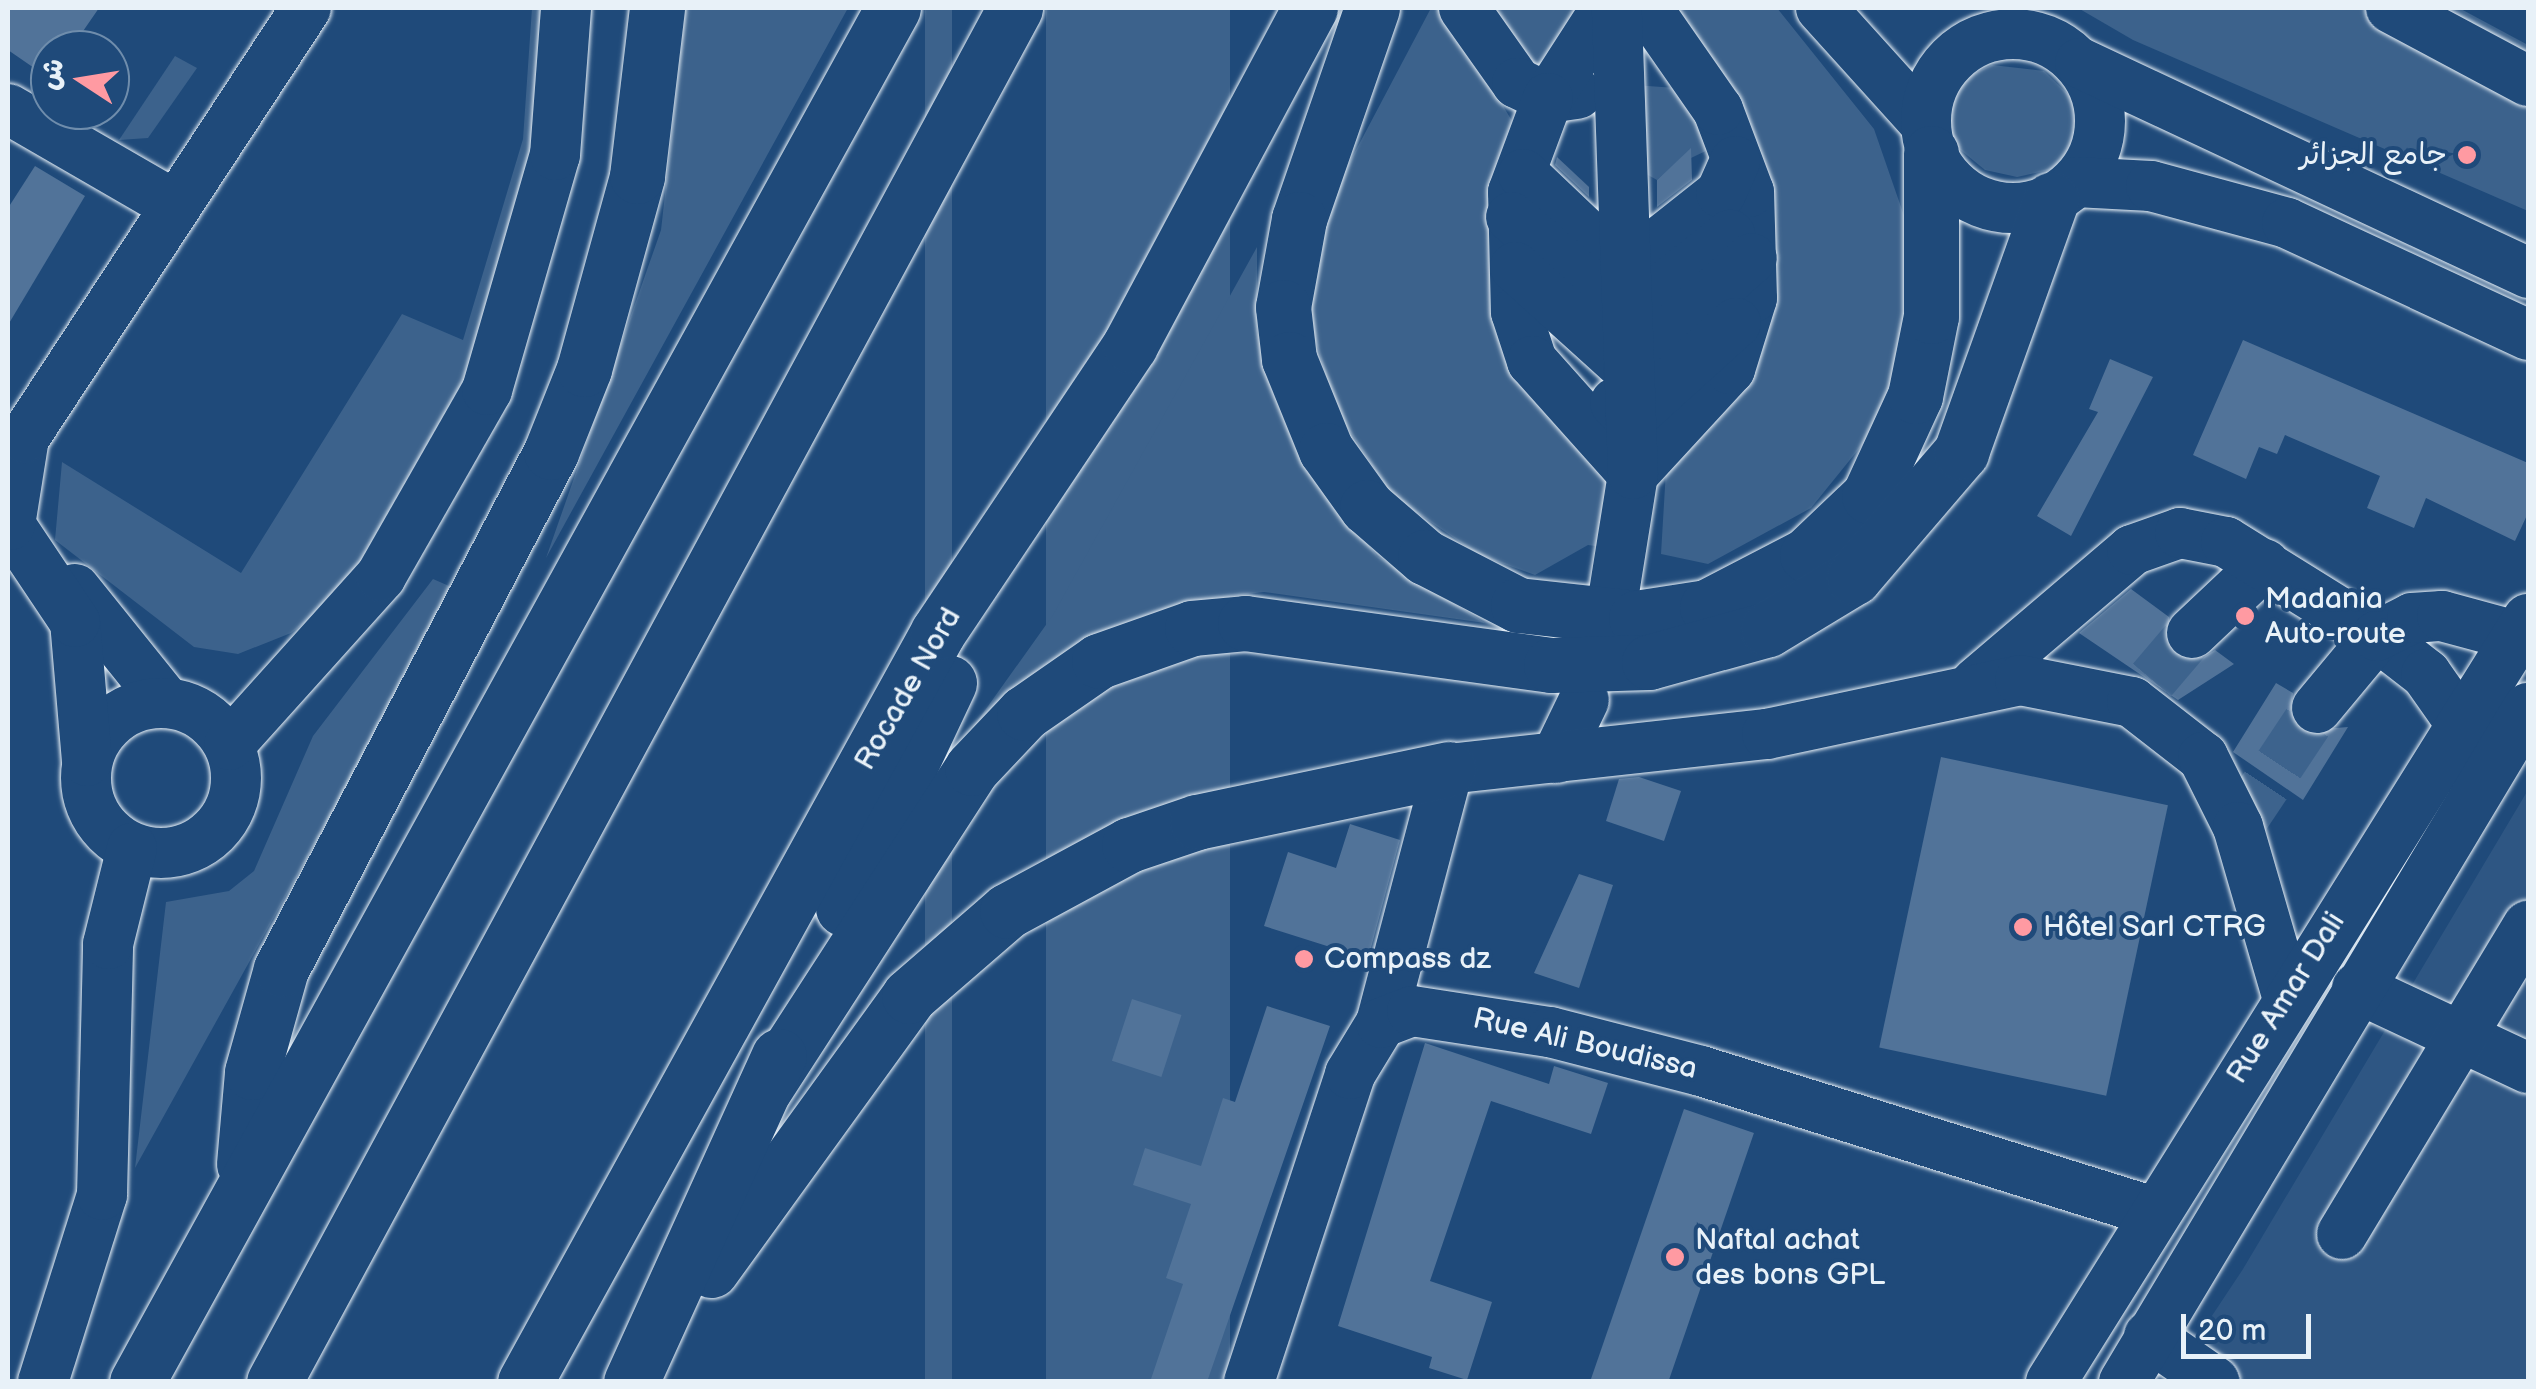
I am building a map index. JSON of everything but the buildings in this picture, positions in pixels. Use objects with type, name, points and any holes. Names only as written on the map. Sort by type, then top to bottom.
[{"type":"highway","points":[[233,1202],[252,1072],[282,969],[550,452],[584,368],[638,176],[657,8]]},
{"type":"highway","points":[[137,1382],[893,8]]},
{"type":"highway","points":[[274,1382],[1015,8]]},
{"type":"highway","name":"Rocade Nord","points":[[525,1382],[938,632],[1130,345],[1310,8]]},
{"type":"highway","points":[[1372,8],[1299,219],[1283,308],[1288,359],[1326,450],[1366,508],[1425,558],[1518,604],[1636,618],[1707,607],[1806,555],[1870,496],[1915,396],[1931,316],[1928,138]]},
{"type":"highway","points":[[765,1088],[972,768],[1024,714],[1098,661],[1192,628],[1245,624],[1551,665],[1649,662],[1768,628],[1854,576],[1961,452],[2064,191]]},
{"type":"highway","points":[[632,1382],[956,667],[1130,345]]},
{"type":"highway","points":[[648,1382],[738,1222],[909,996],[1008,912],[1113,852],[1197,822],[1448,769]]},
{"type":"street","points":[[87,761],[116,717],[166,702],[192,708],[229,745],[234,796],[206,838],[158,854],[132,848],[95,814],[87,761],[75,622],[9,524],[38,408],[171,203],[306,8]]},
{"type":"street","points":[[229,745],[381,576],[487,390],[555,155],[566,8]]},
{"type":"street","points":[[1464,8],[1504,71],[1548,98],[1620,172]]},
{"type":"street","points":[[1606,8],[1548,98],[1517,195],[1515,289],[1532,362],[1633,474]]},
{"type":"street","points":[[1613,598],[1633,474],[1617,8]]},
{"type":"street","points":[[1633,474],[1730,369],[1751,310],[1751,239],[1735,162],[1702,86],[1647,8]]},
{"type":"street","points":[[1821,8],[1928,138],[1968,197],[1994,207],[2064,191],[2151,186],[2286,223],[2528,335]]},
{"type":"street","points":[[1974,8],[2080,63],[2528,274]]},
{"type":"street","points":[[2390,8],[2528,80]]},
{"type":"street","points":[[1928,138],[1944,65],[1967,45],[2027,33]]},
{"type":"street","points":[[2064,191],[2100,123],[2098,94],[2080,63]]},
{"type":"street","points":[[1548,98],[1650,72],[1702,86]]},
{"type":"street","points":[[8,108],[171,203]]},
{"type":"street","points":[[1625,293],[1722,193],[1735,162]]},
{"type":"street","points":[[1517,195],[1625,293]]},
{"type":"street","points":[[1625,293],[1751,239]]},
{"type":"street","points":[[1628,369],[1751,239]]},
{"type":"street","points":[[1515,289],[1628,369]]},
{"type":"street","points":[[1515,289],[1630,419]]},
{"type":"street","points":[[1630,419],[1751,310]]},
{"type":"street","points":[[9,524],[70,582],[166,702]]},
{"type":"street","points":[[1976,683],[2153,538],[2203,535],[2265,564],[2376,636],[2426,674],[2459,721]]},
{"type":"street","points":[[2192,634],[2265,564]]},
{"type":"street","points":[[2317,708],[2376,636],[2426,615],[2522,627]]},
{"type":"street","name":"Rue Amar Dali","points":[[2051,1382],[2287,996],[2522,627]]},
{"type":"street","points":[[1249,1382],[1350,1074],[1381,1023],[1448,769],[1767,734],[1976,683],[2060,681],[2142,691],[2203,757],[2224,795],[2287,996]]},
{"type":"street","points":[[1556,758],[1584,700]]},
{"type":"street","name":"Rue Amar Dali","points":[[2124,1382],[2148,1336],[2528,708]]},
{"type":"street","points":[[43,1382],[102,1195],[110,926],[132,848]]},
{"type":"street","points":[[2342,1234],[2528,926]]},
{"type":"street","points":[[2357,988],[2528,1068]]},
{"type":"street","name":"Rue Ali Boudissa","points":[[1381,1023],[1446,1012],[1550,1032],[2155,1212]]},
{"type":"street","points":[[2148,1336],[2214,1382]]},
{"type":"shaded area","points":[[532,8],[546,8],[537,132],[457,406],[420,478],[334,600],[291,633],[238,654],[194,647],[55,540],[62,462],[241,573],[402,314],[463,340],[523,139]]},
{"type":"shaded area","points":[[686,8],[848,8],[546,558],[661,230]]},
{"type":"shaded area","points":[[925,8],[952,8],[952,1382],[925,1382]]},
{"type":"shaded area","points":[[1046,8],[1230,8],[1230,1382],[1046,1382]]},
{"type":"shaded area","points":[[1431,8],[1445,8],[1512,121],[1519,157],[1507,347],[1611,473],[1609,548],[1588,545],[1535,575],[1479,555],[1393,496],[1337,412],[1313,332],[1309,289],[1327,205]]},
{"type":"shaded area","points":[[1478,8],[1591,8],[1547,75],[1532,71]]},
{"type":"shaded area","points":[[1672,8],[1777,8],[1874,129],[1918,256],[1883,419],[1811,508],[1708,564],[1661,554],[1666,470],[1760,350]]},
{"type":"shaded area","name":"جامع الجزائر","points":[[2078,8],[2369,8],[2528,92],[2528,211],[2133,40]]},
{"type":"shaded area","points":[[2411,8],[2459,8],[2528,45],[2528,71]]},
{"type":"shaded area","points":[[175,56],[197,68],[148,138],[119,140],[130,130],[130,124]]},
{"type":"shaded area","points":[[1992,65],[2044,71],[2077,103],[2074,152],[2053,169],[2017,177],[1985,170],[1946,138],[1946,100],[1960,80]]},
{"type":"shaded area","points":[[1634,85],[1676,88],[1714,147],[1691,158],[1690,150],[1657,180],[1639,170]]},
{"type":"shaded area","points":[[1257,247],[1257,332],[1306,470],[1377,556],[1485,623],[1264,592],[1178,602],[1061,651],[956,751],[1053,615]]},
{"type":"shaded area","points":[[433,579],[456,589],[135,1168],[166,902],[229,891],[254,871],[313,736]]},
{"type":"shaded area","points":[[2528,790],[2528,1381],[2168,1382],[2243,1269]]},
{"type":"tunnel","points":[[2152,680],[2192,633]]},
{"type":"tunnel","points":[[2238,827],[2317,708]]},
{"type":"place","name":"جامع الجزائر","points":[[2467,155]]},
{"type":"place","name":"Madania Auto-route","points":[[2245,616]]},
{"type":"place","name":"Hôtel Sarl CTRG","points":[[2023,927]]},
{"type":"place","name":"Compass dz","points":[[1304,959]]},
{"type":"place","name":"Naftal achat des bons GPL","points":[[1675,1257]]}]
